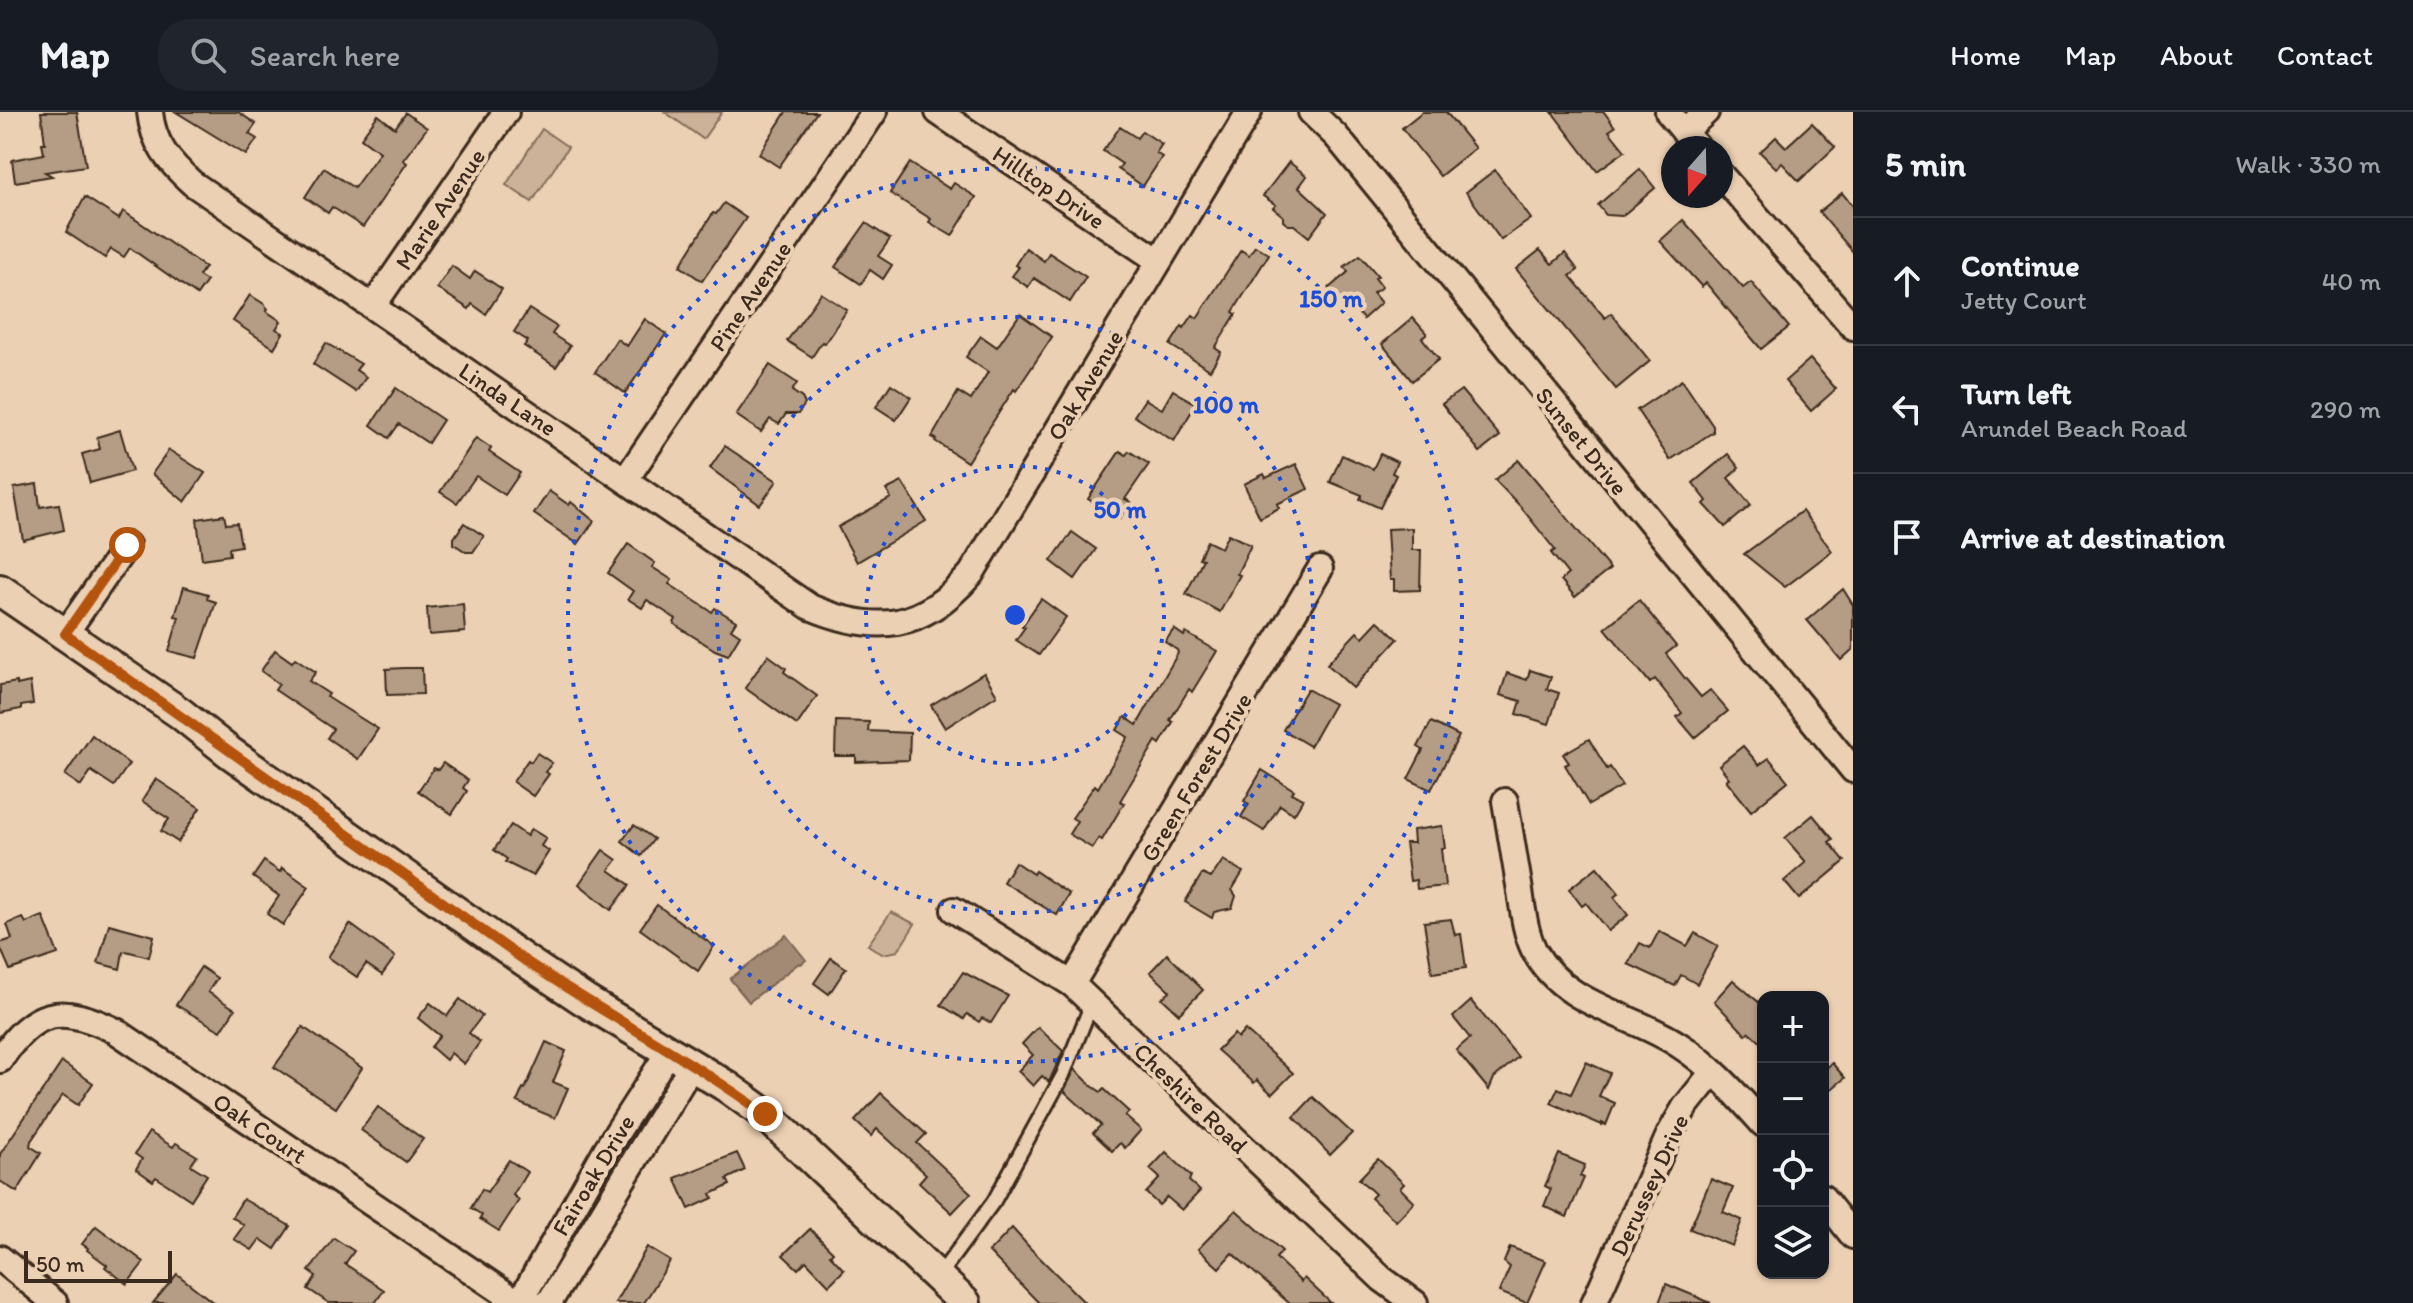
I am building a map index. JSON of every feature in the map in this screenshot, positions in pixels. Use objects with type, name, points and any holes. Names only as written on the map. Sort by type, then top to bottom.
[{"type":"street","name":"Marie Avenue","points":[[373,306],[506,112]]},
{"type":"street","name":"Pine Avenue","points":[[626,479],[874,112]]},
{"type":"street","name":"Hilltop Drive","points":[[938,112],[1159,261]]},
{"type":"street","name":"Oak Avenue","points":[[891,624],[933,610],[957,591],[971,574],[1249,112]]},
{"type":"street","name":"Sunset Drive","points":[[1311,112],[1336,136],[1853,770]]},
{"type":"street","points":[[1668,112],[1688,136]]},
{"type":"street","points":[[1693,136],[1706,112]]},
{"type":"street","name":"Linda Lane","points":[[151,121],[158,146],[192,183],[810,607],[862,624],[891,624]]},
{"type":"street","points":[[1733,189],[1853,327]]},
{"type":"street","points":[[65,634],[127,545]]},
{"type":"street","name":"Green Forest Drive","points":[[1072,984],[1320,569]]},
{"type":"street","points":[[0,590],[511,951],[765,1114],[965,1303]]},
{"type":"street","points":[[1505,801],[1526,925],[1534,949],[1549,970],[1587,1001],[1680,1045],[1713,1072],[1757,1118]]},
{"type":"street","name":"Cheshire Road","points":[[954,910],[1072,984],[1382,1279],[1415,1303]]},
{"type":"street","name":"Oak Court","points":[[0,1060],[27,1026],[42,1017],[60,1014],[99,1022],[519,1303]]},
{"type":"street","name":"Fairoak Drive","points":[[529,1303],[526,1291],[607,1148],[681,1058]]},
{"type":"street","name":"Fairoak Drive","points":[[546,1303],[580,1252],[681,1058]]},
{"type":"street","name":"Derussey Drive","points":[[1594,1303],[1670,1133],[1685,1107],[1713,1072]]},
{"type":"street","points":[[1829,1206],[1853,1236]]},
{"type":"street","points":[[0,1258],[55,1303]]},
{"type":"lane","points":[[938,1277],[994,1201],[1063,1075],[1092,1003]]},
{"type":"shaded area","points":[[665,112],[722,112],[703,139]]},
{"type":"shaded area","points":[[542,129],[568,147],[532,202],[506,185]]},
{"type":"shaded area","points":[[891,912],[915,924],[898,951],[882,954],[868,945]]},
{"type":"shaded area","points":[[786,935],[806,960],[749,1002],[730,979]]},
{"type":"building","points":[[41,112],[77,112],[86,166],[45,172],[52,176],[15,182],[12,160],[44,154]]},
{"type":"building","points":[[176,112],[238,112],[256,124],[249,134],[257,139],[246,155]]},
{"type":"building","points":[[786,112],[817,112],[779,167],[759,154]]},
{"type":"building","points":[[1422,112],[1446,112],[1475,148],[1440,176],[1402,128]]},
{"type":"building","points":[[1552,112],[1604,112],[1615,127],[1609,131],[1625,151],[1597,171]]},
{"type":"building","points":[[406,113],[427,128],[403,160],[407,163],[363,227],[332,207],[328,213],[305,197],[324,168],[354,188],[380,152],[361,138],[378,115],[395,128]]},
{"type":"building","points":[[1812,123],[1835,147],[1799,181],[1782,163],[1776,168],[1760,152],[1776,137],[1786,147]]},
{"type":"building","points":[[1120,127],[1137,138],[1142,131],[1162,144],[1156,153],[1162,157],[1143,186],[1118,169],[1122,164],[1103,151]]},
{"type":"building","points":[[1289,162],[1307,176],[1299,187],[1327,213],[1309,237],[1283,221],[1283,216],[1273,208],[1276,205],[1263,196]]},
{"type":"building","points":[[910,163],[950,189],[954,183],[976,197],[952,236],[890,193]]},
{"type":"building","points":[[1640,169],[1655,188],[1622,216],[1606,215],[1598,205]]},
{"type":"building","points":[[1495,170],[1531,219],[1501,240],[1466,192]]},
{"type":"building","points":[[1842,193],[1853,206],[1853,252],[1819,212]]},
{"type":"building","points":[[85,197],[119,219],[123,211],[205,267],[199,276],[207,281],[197,295],[130,248],[124,257],[111,249],[105,258],[66,232]]},
{"type":"building","points":[[724,203],[746,218],[702,281],[680,266],[713,213],[716,214]]},
{"type":"building","points":[[1683,220],[1743,288],[1751,282],[1789,327],[1761,349],[1706,283],[1702,287],[1660,241]]},
{"type":"building","points":[[866,223],[890,239],[878,256],[892,265],[883,279],[870,270],[861,284],[835,267]]},
{"type":"building","points":[[1255,246],[1269,254],[1233,312],[1236,314],[1215,348],[1221,352],[1210,370],[1170,345],[1193,315],[1197,318],[1241,250],[1249,255]]},
{"type":"building","points":[[1026,248],[1044,261],[1049,253],[1086,277],[1070,302],[1034,278],[1028,287],[1012,276]]},
{"type":"building","points":[[1540,250],[1552,264],[1565,253],[1578,270],[1570,276],[1605,318],[1611,313],[1650,361],[1616,389],[1516,269]]},
{"type":"building","points":[[1360,255],[1378,276],[1375,278],[1382,287],[1373,293],[1381,303],[1363,319],[1351,304],[1334,302],[1328,296],[1329,288],[1348,272],[1344,267]]},
{"type":"building","points":[[452,266],[470,279],[475,271],[502,289],[486,314],[472,304],[469,309],[437,288]]},
{"type":"building","points":[[821,293],[847,310],[812,357],[787,341]]},
{"type":"building","points":[[250,295],[281,321],[276,329],[283,333],[274,348],[233,321]]},
{"type":"building","points":[[529,309],[557,327],[552,334],[570,346],[556,367],[524,346],[528,341],[514,332]]},
{"type":"building","points":[[1020,314],[1052,337],[967,462],[932,437],[958,392],[971,400],[988,372],[966,357],[981,336],[997,347]]},
{"type":"building","points":[[1413,318],[1427,334],[1422,338],[1439,359],[1412,381],[1382,344]]},
{"type":"building","points":[[645,319],[666,334],[625,393],[595,372],[617,339],[627,346]]},
{"type":"building","points":[[326,343],[361,364],[356,370],[366,377],[356,392],[313,364]]},
{"type":"building","points":[[1810,359],[1836,389],[1811,411],[1785,381]]},
{"type":"building","points":[[770,365],[797,383],[792,391],[805,404],[798,414],[786,414],[779,424],[770,419],[761,432],[736,415]]},
{"type":"building","points":[[1682,380],[1713,426],[1713,432],[1670,460],[1637,410]]},
{"type":"building","points":[[891,384],[911,397],[896,420],[876,407]]},
{"type":"building","points":[[396,388],[443,420],[428,443],[399,424],[389,438],[371,425]]},
{"type":"building","points":[[1173,390],[1196,404],[1174,441],[1134,416],[1145,399],[1162,409]]},
{"type":"building","points":[[1461,390],[1500,436],[1480,452],[1442,404]]},
{"type":"building","points":[[120,430],[132,471],[90,483],[82,454],[100,449],[97,437]]},
{"type":"building","points":[[476,438],[491,448],[489,452],[520,473],[505,495],[476,476],[457,503],[440,492]]},
{"type":"building","points":[[725,446],[777,481],[760,505],[710,468]]},
{"type":"building","points":[[169,450],[205,473],[185,502],[152,474]]},
{"type":"building","points":[[1120,451],[1126,455],[1129,451],[1149,464],[1125,499],[1131,502],[1119,519],[1088,499]]},
{"type":"building","points":[[1380,454],[1397,462],[1392,473],[1396,475],[1380,508],[1360,499],[1362,495],[1330,482],[1342,455],[1373,469]]},
{"type":"building","points":[[1728,454],[1739,468],[1728,478],[1751,505],[1725,527],[1704,504],[1707,501],[1693,483]]},
{"type":"building","points":[[1519,460],[1610,569],[1575,597],[1561,580],[1568,574],[1551,553],[1555,550],[1495,480]]},
{"type":"building","points":[[1296,464],[1308,489],[1277,504],[1279,508],[1260,518],[1244,484]]},
{"type":"building","points":[[902,482],[926,521],[857,562],[838,527],[891,498],[886,490]]},
{"type":"building","points":[[37,484],[40,507],[59,504],[64,530],[23,540],[14,488]]},
{"type":"building","points":[[549,491],[569,505],[571,502],[594,521],[578,544],[534,514]]},
{"type":"building","points":[[1802,511],[1832,551],[1785,587],[1744,554]]},
{"type":"building","points":[[224,515],[226,524],[237,523],[241,546],[229,548],[230,555],[202,559],[197,519]]},
{"type":"building","points":[[464,523],[484,536],[473,552],[466,552],[454,544],[454,538]]},
{"type":"building","points":[[1412,528],[1412,550],[1421,550],[1420,590],[1394,591],[1394,580],[1390,580],[1387,529]]},
{"type":"building","points":[[1072,532],[1096,549],[1075,579],[1051,561]]},
{"type":"building","points":[[1228,534],[1251,545],[1237,574],[1240,575],[1220,612],[1186,594],[1203,559],[1199,558],[1207,541],[1221,548]]},
{"type":"building","points":[[628,544],[655,563],[652,567],[672,580],[669,584],[712,612],[715,608],[736,621],[731,629],[740,635],[728,655],[677,626],[674,623],[676,619],[647,600],[642,608],[628,599],[633,591],[608,573]]},
{"type":"building","points":[[184,587],[208,594],[207,599],[216,602],[197,658],[169,651]]},
{"type":"building","points":[[1843,589],[1853,605],[1853,649],[1841,660],[1807,620]]},
{"type":"building","points":[[1041,599],[1066,617],[1039,655],[1016,640]]},
{"type":"building","points":[[1639,600],[1676,646],[1666,654],[1684,677],[1701,697],[1710,690],[1728,711],[1695,738],[1677,717],[1682,713],[1655,679],[1650,683],[1605,628]]},
{"type":"building","points":[[463,604],[465,632],[429,635],[427,608]]},
{"type":"building","points":[[1378,621],[1398,639],[1353,688],[1327,664],[1357,632],[1363,637]]},
{"type":"building","points":[[1174,629],[1217,651],[1192,692],[1189,689],[1170,720],[1173,722],[1160,744],[1156,741],[1120,801],[1124,803],[1102,840],[1099,838],[1092,848],[1069,834],[1077,821],[1072,818],[1095,785],[1098,788],[1128,737],[1117,730],[1125,717],[1137,725],[1178,653],[1165,642]]},
{"type":"building","points":[[275,650],[292,662],[295,658],[316,672],[309,681],[329,694],[327,697],[378,729],[358,759],[327,738],[333,729],[275,690],[279,684],[261,671]]},
{"type":"building","points":[[768,655],[786,668],[784,672],[817,696],[797,725],[745,688]]},
{"type":"building","points":[[422,668],[423,694],[387,695],[386,669]]},
{"type":"building","points":[[1530,670],[1551,677],[1547,689],[1559,693],[1549,724],[1517,714],[1521,701],[1500,695],[1507,673],[1527,680]]},
{"type":"building","points":[[984,673],[997,695],[945,728],[931,705]]},
{"type":"building","points":[[17,682],[17,685],[30,682],[33,704],[0,713],[0,685]]},
{"type":"building","points":[[1307,689],[1334,704],[1310,746],[1283,730]]},
{"type":"building","points":[[836,721],[869,722],[868,731],[910,733],[909,760],[856,762],[856,756],[835,756]]},
{"type":"building","points":[[1431,722],[1459,736],[1431,790],[1408,779],[1423,750],[1418,747]]},
{"type":"building","points":[[92,735],[129,764],[114,786],[91,771],[81,786],[65,775]]},
{"type":"building","points":[[1589,739],[1607,769],[1610,767],[1622,786],[1589,805],[1565,765],[1569,763],[1563,754]]},
{"type":"building","points":[[1743,746],[1759,765],[1769,758],[1788,781],[1751,811],[1726,780],[1729,778],[1719,765]]},
{"type":"building","points":[[537,753],[552,763],[545,772],[549,774],[533,796],[513,782],[528,760],[531,762]]},
{"type":"building","points":[[443,763],[468,780],[463,788],[467,791],[452,814],[418,791],[434,768],[438,770]]},
{"type":"building","points":[[1262,770],[1303,799],[1294,814],[1280,805],[1264,831],[1241,817],[1249,804],[1244,801]]},
{"type":"building","points":[[156,779],[200,808],[178,842],[161,831],[169,819],[142,801]]},
{"type":"building","points":[[1813,815],[1833,839],[1829,842],[1845,861],[1799,899],[1784,881],[1806,862],[1785,838]]},
{"type":"building","points":[[511,825],[527,836],[531,829],[546,838],[541,846],[549,851],[533,876],[505,862],[507,859],[494,850]]},
{"type":"building","points":[[634,825],[654,839],[641,856],[622,841]]},
{"type":"building","points":[[1442,826],[1445,886],[1417,889],[1416,880],[1410,881],[1405,843],[1414,843],[1413,830]]},
{"type":"building","points":[[603,850],[617,860],[609,870],[630,885],[611,910],[579,884]]},
{"type":"building","points":[[1223,860],[1243,872],[1232,890],[1236,896],[1232,908],[1214,912],[1212,918],[1185,902],[1202,874],[1211,878]]},
{"type":"building","points":[[264,861],[280,872],[282,868],[309,887],[283,925],[267,914],[279,896],[253,877]]},
{"type":"building","points":[[1015,862],[1033,874],[1035,871],[1069,894],[1057,915],[1003,882]]},
{"type":"building","points":[[1597,867],[1619,893],[1614,897],[1628,915],[1608,931],[1586,903],[1582,906],[1569,889]]},
{"type":"building","points":[[657,905],[714,946],[698,971],[640,929]]},
{"type":"building","points":[[43,916],[58,954],[10,970],[0,947],[0,943],[12,939],[7,924],[23,918],[26,923]]},
{"type":"building","points":[[1451,919],[1455,935],[1461,934],[1466,968],[1432,973],[1424,922]]},
{"type":"building","points":[[109,924],[154,936],[149,957],[126,951],[123,952],[120,969],[98,963]]},
{"type":"building","points":[[350,924],[395,957],[382,975],[366,964],[357,977],[328,957]]},
{"type":"building","points":[[1659,931],[1687,946],[1695,933],[1718,946],[1697,984],[1681,975],[1675,986],[1628,964],[1640,943],[1650,948]]},
{"type":"building","points":[[1167,954],[1203,990],[1179,1014],[1162,998],[1170,991],[1150,972]]},
{"type":"building","points":[[831,958],[846,968],[829,994],[814,983]]},
{"type":"building","points":[[201,967],[217,978],[208,992],[235,1009],[221,1031],[176,1005]]},
{"type":"building","points":[[963,972],[1008,996],[991,1023],[982,1018],[979,1022],[967,1014],[964,1019],[941,1005]]},
{"type":"building","points":[[1733,980],[1757,1001],[1757,1039],[1749,1032],[1746,1035],[1714,1001]]},
{"type":"building","points":[[460,999],[482,1016],[469,1033],[480,1042],[464,1064],[451,1053],[446,1060],[431,1047],[440,1036],[418,1018],[430,1003],[447,1016]]},
{"type":"building","points":[[1471,1001],[1518,1057],[1494,1078],[1489,1090],[1456,1050],[1470,1038],[1453,1017]]},
{"type":"building","points":[[303,1027],[362,1068],[336,1108],[274,1067]]},
{"type":"building","points":[[1038,1027],[1063,1051],[1049,1082],[1042,1076],[1033,1086],[1018,1071],[1033,1055],[1022,1044]]},
{"type":"building","points":[[1245,1030],[1293,1073],[1272,1094],[1257,1080],[1254,1083],[1217,1050],[1234,1034],[1238,1038]]},
{"type":"building","points":[[546,1042],[566,1051],[553,1082],[568,1088],[555,1118],[517,1102]]},
{"type":"building","points":[[62,1062],[93,1083],[78,1105],[63,1095],[52,1110],[31,1141],[30,1146],[41,1153],[17,1192],[0,1181],[0,1154]]},
{"type":"building","points":[[1586,1062],[1610,1073],[1599,1096],[1615,1103],[1606,1125],[1551,1103],[1558,1088],[1571,1094]]},
{"type":"building","points":[[1832,1063],[1845,1078],[1829,1091],[1829,1066]]},
{"type":"building","points":[[1075,1069],[1092,1086],[1101,1092],[1104,1089],[1129,1112],[1125,1116],[1141,1130],[1125,1148],[1120,1143],[1112,1151],[1093,1133],[1101,1125],[1064,1091]]},
{"type":"building","points":[[881,1093],[926,1134],[917,1143],[971,1193],[952,1213],[919,1182],[926,1174],[877,1129],[871,1136],[855,1121]]},
{"type":"building","points":[[1313,1097],[1352,1133],[1330,1155],[1294,1117]]},
{"type":"building","points":[[378,1107],[423,1139],[406,1162],[361,1130]]},
{"type":"building","points":[[149,1132],[173,1147],[176,1143],[197,1156],[191,1165],[207,1175],[191,1200],[156,1177],[153,1181],[136,1169],[142,1159],[135,1154]]},
{"type":"building","points":[[1166,1152],[1191,1176],[1189,1181],[1200,1191],[1182,1210],[1167,1197],[1159,1205],[1146,1193],[1160,1178],[1150,1169]]},
{"type":"building","points":[[737,1153],[745,1170],[727,1179],[730,1185],[711,1194],[713,1198],[689,1209],[675,1178]]},
{"type":"building","points":[[1559,1154],[1585,1165],[1580,1176],[1584,1178],[1567,1217],[1544,1206],[1551,1189],[1545,1186]]},
{"type":"building","points":[[1378,1159],[1404,1184],[1400,1188],[1414,1202],[1396,1221],[1371,1198],[1375,1194],[1359,1179]]},
{"type":"building","points":[[509,1160],[527,1172],[513,1195],[519,1200],[499,1231],[480,1219],[482,1215],[471,1208],[482,1189],[487,1192]]},
{"type":"building","points":[[1711,1179],[1733,1188],[1723,1212],[1742,1220],[1732,1246],[1690,1229]]},
{"type":"building","points":[[243,1199],[290,1226],[275,1249],[260,1239],[252,1250],[234,1239],[244,1225],[232,1217]]},
{"type":"building","points":[[1236,1210],[1282,1251],[1276,1258],[1301,1282],[1304,1278],[1331,1303],[1289,1303],[1232,1253],[1219,1268],[1198,1249]]},
{"type":"building","points":[[96,1226],[144,1262],[127,1284],[82,1244]]},
{"type":"building","points":[[1012,1228],[1085,1303],[1039,1303],[989,1252]]},
{"type":"building","points":[[810,1229],[833,1252],[830,1255],[844,1270],[829,1285],[806,1261],[798,1269],[783,1255]]},
{"type":"building","points":[[334,1238],[354,1251],[345,1264],[384,1290],[375,1303],[329,1303],[308,1289],[316,1276],[309,1271]]},
{"type":"building","points":[[647,1247],[670,1261],[644,1303],[615,1303]]},
{"type":"building","points":[[1510,1247],[1546,1261],[1527,1303],[1499,1292],[1510,1267],[1504,1262]]},
{"type":"building","points":[[177,1274],[214,1303],[153,1303]]},
{"type":"building","points":[[1666,1284],[1711,1303],[1659,1303]]},
{"type":"route","points":[[127,545],[65,634],[524,960],[584,1000],[670,1050],[765,1114]]}]
